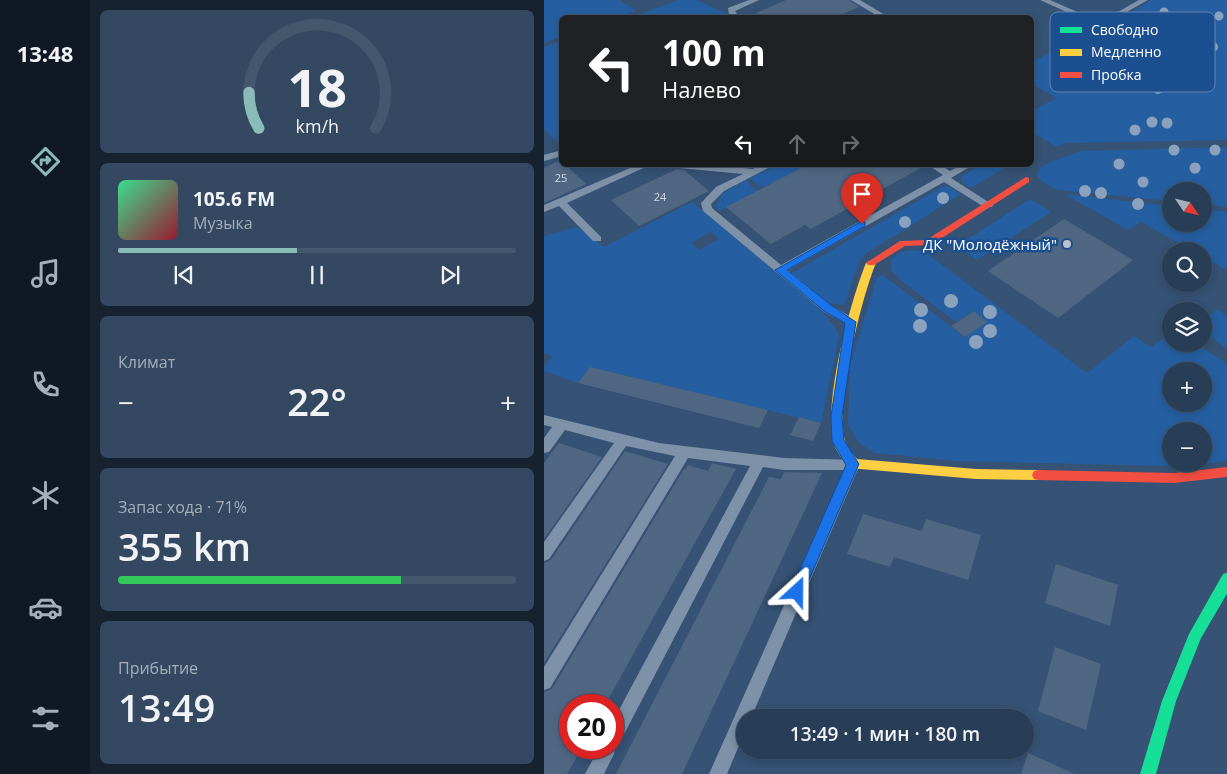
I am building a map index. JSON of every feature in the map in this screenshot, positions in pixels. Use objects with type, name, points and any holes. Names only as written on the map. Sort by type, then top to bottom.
[{"type":"street","points":[[1026,180],[928,243],[902,243],[870,264],[851,322],[837,416],[838,441],[853,464],[976,474],[1174,478],[1227,472]]},
{"type":"street","points":[[1148,774],[1170,701],[1196,634],[1227,578]]},
{"type":"lane","points":[[733,15],[731,10],[755,0]]},
{"type":"lane","points":[[855,0],[881,15]]},
{"type":"lane","points":[[1044,0],[1071,12]]},
{"type":"lane","points":[[1123,12],[1144,0]]},
{"type":"lane","points":[[544,158],[559,155]]},
{"type":"lane","points":[[544,209],[640,167]]},
{"type":"lane","points":[[701,167],[753,172]]},
{"type":"lane","points":[[764,167],[720,188],[706,204],[707,209],[828,309],[851,322]]},
{"type":"lane","points":[[935,167],[988,205]]},
{"type":"lane","points":[[780,270],[964,167]]},
{"type":"lane","points":[[560,202],[597,239]]},
{"type":"lane","points":[[544,420],[659,449],[784,464],[853,464],[718,774]]},
{"type":"lane","points":[[544,448],[562,424]]},
{"type":"lane","points":[[544,554],[622,440]]},
{"type":"lane","points":[[544,682],[685,452]]},
{"type":"lane","points":[[624,717],[759,461]]},
{"type":"lane","points":[[594,774],[602,759]]},
{"type":"shaded area","points":[[544,0],[620,0],[636,11],[623,15],[559,15],[559,38],[544,43]]},
{"type":"shaded area","points":[[679,0],[696,0],[730,15],[637,15]]},
{"type":"shaded area","points":[[1151,0],[1227,0],[1227,140],[1065,143],[1057,147],[1037,135],[1034,136],[1034,110],[1056,98],[1034,85],[1034,61],[1050,52],[1050,92],[1215,92],[1215,12],[1132,12]]},
{"type":"shaded area","points":[[559,42],[559,144],[544,129],[544,47]]},
{"type":"shaded area","points":[[1227,147],[1227,207],[1212,206],[1212,182],[1162,182],[1162,200],[1057,190],[1041,181],[1037,175],[1040,168],[1050,162],[1082,151]]},
{"type":"shaded area","points":[[773,167],[803,167],[765,187],[759,186],[750,178]]},
{"type":"shaded area","points":[[978,167],[1006,167],[971,188],[961,181],[962,176]]},
{"type":"shaded area","points":[[746,180],[757,191],[719,211],[716,205],[723,193]]},
{"type":"shaded area","points":[[947,186],[961,194],[864,255],[858,264],[845,305],[829,303],[792,273],[942,187]]},
{"type":"shaded area","points":[[1065,194],[1162,205],[1162,232],[1212,232],[1212,210],[1227,212],[1227,267],[1225,269],[1212,262],[1212,242],[1177,242],[1141,222],[1128,230]]},
{"type":"shaded area","points":[[1030,199],[1051,212],[977,260],[957,246]]},
{"type":"shaded area","points":[[692,202],[822,311],[836,329],[839,337],[821,423],[590,367],[578,383],[544,371],[544,367],[553,356],[544,353],[544,236],[577,227],[604,247]],"holes":[[[711,232],[719,239],[699,250],[691,243]]]},
{"type":"shaded area","points":[[912,250],[925,252],[1087,373],[1134,336],[1151,347],[1162,339],[1162,352],[1209,352],[1227,363],[1227,461],[1212,463],[1212,422],[1162,422],[1162,466],[958,461],[874,453],[859,443],[848,425],[850,366],[877,276],[884,276],[965,337],[987,322],[974,311],[956,322],[903,282],[891,270],[891,259],[901,252]]},
{"type":"shaded area","points":[[1217,309],[1227,315],[1227,349],[1212,338],[1212,313]]},
{"type":"building","points":[[786,0],[849,0],[859,7],[841,15],[752,15]]},
{"type":"building","points":[[559,161],[559,167],[568,167],[586,184],[544,203],[544,168]]},
{"type":"building","points":[[803,167],[922,167],[811,229],[805,225],[771,244],[726,207]]},
{"type":"building","points":[[677,169],[684,170],[709,191],[639,226],[611,200]]},
{"type":"building","name":"ДК \"Молодёжный\"","points":[[1064,219],[1133,260],[1058,318],[988,271]]},
{"type":"building","points":[[974,311],[987,322],[965,337],[951,326]]},
{"type":"building","points":[[590,367],[768,410],[759,428],[578,383]]},
{"type":"building","points":[[799,417],[821,423],[813,441],[790,435]]},
{"type":"building","points":[[559,443],[602,457],[544,539],[544,463]]},
{"type":"building","points":[[625,451],[668,464],[544,663],[544,563],[551,560]]},
{"type":"building","points":[[712,463],[736,469],[611,694],[559,694],[559,759],[576,759],[567,774],[544,774],[544,692],[552,689],[684,469],[688,465],[708,471]]},
{"type":"building","points":[[784,472],[822,473],[682,774],[616,774],[769,477],[781,479]]},
{"type":"building","points":[[863,514],[922,531],[926,519],[981,535],[968,580],[894,557],[890,567],[847,554]]},
{"type":"building","points":[[1056,564],[1118,585],[1110,626],[1045,603]]},
{"type":"building","points":[[1055,647],[1101,664],[1086,730],[1038,711]]},
{"type":"building","points":[[1034,756],[1075,774],[1021,774],[1026,759],[1034,759]]},
{"type":"traffic: fast","points":[[1148,774],[1169,701],[1196,634],[1228,578]]},
{"type":"traffic: slow","points":[[871,263],[858,299],[852,324],[838,405],[837,426],[839,441],[853,464],[976,474],[1038,475]]},
{"type":"traffic: jam","points":[[871,263],[903,243],[928,243],[1026,180]]},
{"type":"traffic: jam","points":[[1038,475],[1174,478],[1228,472]]},
{"type":"place","name":"ДК \"Молодёжный\"","points":[[1067,244]]},
{"type":"route","points":[[797,592],[853,464],[838,441],[837,416],[851,322],[828,309],[780,270],[862,224]]}]
